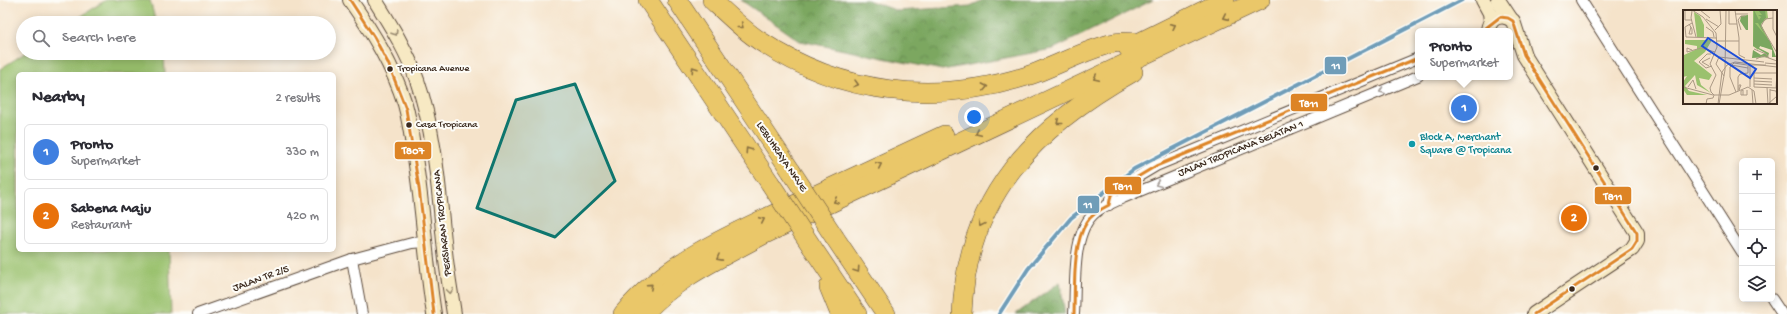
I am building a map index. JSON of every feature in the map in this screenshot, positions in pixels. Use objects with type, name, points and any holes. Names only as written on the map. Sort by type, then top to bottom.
[{"type":"highway","points":[[648,0],[857,314]]},
{"type":"highway","name":"LEBUHRAYA NKVE","points":[[677,0],[886,314]]},
{"type":"highway","points":[[712,0],[759,40],[786,57],[819,72],[840,79],[868,87],[902,92],[947,92],[986,87],[1029,75],[1116,42],[1138,43]]},
{"type":"highway","points":[[623,314],[633,302],[663,274],[716,243],[1138,43],[1225,0]]},
{"type":"highway","points":[[644,314],[655,302],[681,282],[718,258],[761,236],[1260,0]]},
{"type":"highway","points":[[962,314],[965,277],[976,235],[996,193],[1009,172],[1040,137],[1056,123],[1093,96],[1142,68],[1157,49]]},
{"type":"highway","points":[[812,247],[840,314]]},
{"type":"main road","name":"PERSIARAN TROPICANA","points":[[350,0],[373,33],[388,62],[405,106],[418,170],[434,314]]},
{"type":"main road","name":"PERSIARAN TROPICANA","points":[[375,0],[399,39],[417,80],[426,112],[437,170],[444,241],[454,314]]},
{"type":"main road","points":[[1483,0],[1490,13],[1488,27]]},
{"type":"main road","points":[[1498,0],[1516,25],[1513,38],[1637,233],[1637,241],[1632,249],[1534,314]]},
{"type":"main road","points":[[1488,27],[1500,16],[1510,18]]},
{"type":"main road","points":[[1513,48],[1524,55]]},
{"type":"main road","points":[[425,242],[444,241]]},
{"type":"street","points":[[1581,0],[1739,247]]},
{"type":"street","name":"JALAN TROPICANA SELATAN 1","points":[[1110,205],[1111,195],[1114,191],[1156,166],[1415,59]]},
{"type":"street","name":"JALAN TROPICANA SELATAN 1","points":[[1074,314],[1078,246],[1081,232],[1086,222],[1096,211],[1415,77]]},
{"type":"street","name":"JALAN TR 2/5","points":[[198,314],[352,259],[412,243],[425,242]]},
{"type":"street","points":[[352,259],[362,314]]},
{"type":"street","points":[[1774,302],[1782,314]]},
{"type":"highlighted area","points":[[575,84],[615,181],[555,237],[477,208],[516,100]]},
{"type":"green space","points":[[106,0],[150,0],[154,16],[82,16]]},
{"type":"green space","points":[[741,0],[867,0],[898,11],[970,6],[983,0],[1153,0],[1053,49],[942,70],[800,41]]},
{"type":"green space","points":[[16,59],[16,60],[164,60],[165,72],[16,72],[16,252],[169,252],[171,314],[0,314],[0,69]]},
{"type":"green space","points":[[1060,282],[1065,314],[1016,314]]},
{"type":"transit line","name":"T807","points":[[350,0],[374,37],[388,63],[406,109],[419,188],[434,314]]},
{"type":"transit line","name":"11","points":[[999,314],[1028,269],[1071,218],[1134,169],[1462,0]]},
{"type":"transit line","name":"T811","points":[[1486,28],[1500,17],[1508,18],[1513,21],[1524,55],[1637,233],[1637,241],[1632,249],[1534,314]]},
{"type":"transit line","name":"T811","points":[[1074,314],[1075,266],[1082,231],[1091,217],[1109,205],[1111,195],[1114,191],[1156,166],[1415,59]]},
{"type":"place","name":"Tropicana Avenue","points":[[390,69]]},
{"type":"place","name":"Pronto","points":[[1464,108]]},
{"type":"place","name":"Casa Tropicana","points":[[409,125]]},
{"type":"place","name":"Block A, Merchant Square @ Tropicana","points":[[1412,144]]},
{"type":"place","name":"Sabena Maju","points":[[1574,218]]}]
